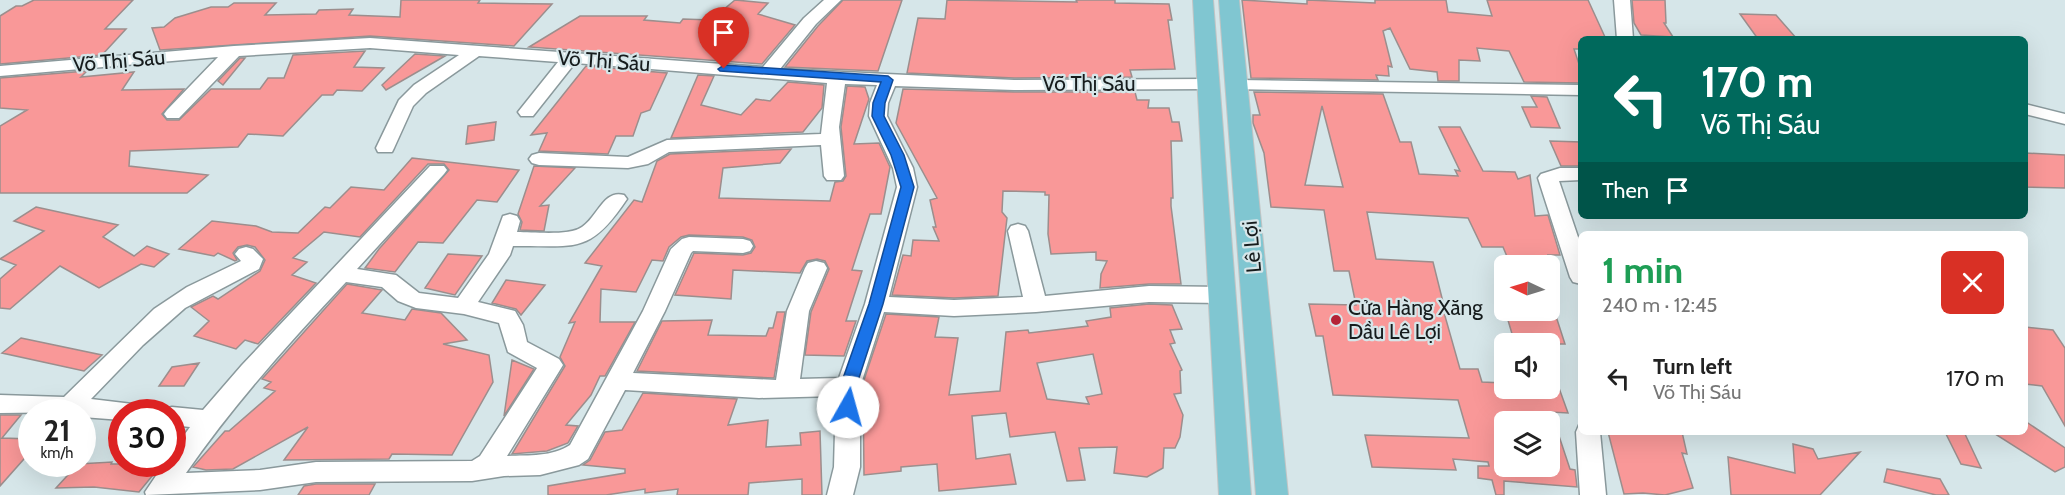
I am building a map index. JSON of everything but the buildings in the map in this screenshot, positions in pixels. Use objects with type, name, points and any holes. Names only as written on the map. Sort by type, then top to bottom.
[{"type":"main road","name":"Lê Lợi","points":[[1203,0],[1235,495]]},
{"type":"main road","name":"Lê Lợi","points":[[1229,0],[1272,495]]},
{"type":"main road","points":[[1208,84],[1238,85]]},
{"type":"street","points":[[768,72],[810,21],[833,0]]},
{"type":"street","points":[[1622,0],[1625,36]]},
{"type":"street","name":"Võ Thị Sáu","points":[[0,71],[234,51],[370,43],[837,78],[1014,85],[1208,84]]},
{"type":"street","points":[[173,114],[234,51]]},
{"type":"street","points":[[385,148],[405,104],[420,89],[474,52]]},
{"type":"street","points":[[527,112],[570,58]]},
{"type":"street","points":[[834,176],[829,139],[831,107],[837,78]]},
{"type":"street","points":[[840,495],[847,467],[848,387],[876,304],[907,187],[896,151],[878,116],[879,103],[888,80]]},
{"type":"street","points":[[1238,85],[1578,90]]},
{"type":"street","points":[[2028,110],[2065,119]]},
{"type":"street","points":[[539,159],[620,163],[640,160],[656,149],[667,146],[829,139]]},
{"type":"street","points":[[159,490],[209,420],[250,371],[437,170]]},
{"type":"street","points":[[1578,174],[1560,174],[1548,178],[1578,268]]},
{"type":"street","points":[[464,306],[494,262],[507,230],[578,238],[594,230],[617,199]]},
{"type":"street","points":[[1018,231],[1036,304]]},
{"type":"street","points":[[159,490],[316,472],[472,471],[540,465],[570,459],[585,443],[654,311],[682,249],[689,244],[743,246]]},
{"type":"street","points":[[77,399],[177,302],[196,290],[251,264],[252,259],[246,254]]},
{"type":"street","points":[[787,388],[798,311],[816,268]]},
{"type":"street","points":[[342,274],[388,280],[406,296],[416,300],[464,306],[507,317],[512,325],[516,346],[530,356],[551,365],[489,463],[482,469]]},
{"type":"street","points":[[876,304],[954,308],[1036,304],[1149,294],[1222,295]]},
{"type":"street","points":[[617,381],[759,390],[848,387]]},
{"type":"street","points":[[0,404],[18,405]]},
{"type":"street","points":[[186,418],[209,420]]},
{"type":"street","points":[[1588,435],[1593,495]]},
{"type":"place","name":"Cửa Hàng Xăng Dầu Lê Lợi","points":[[1336,320]]},
{"type":"route","points":[[724,69],[888,80],[879,103],[878,116],[898,155],[907,187],[876,304],[848,387],[848,407]]}]
